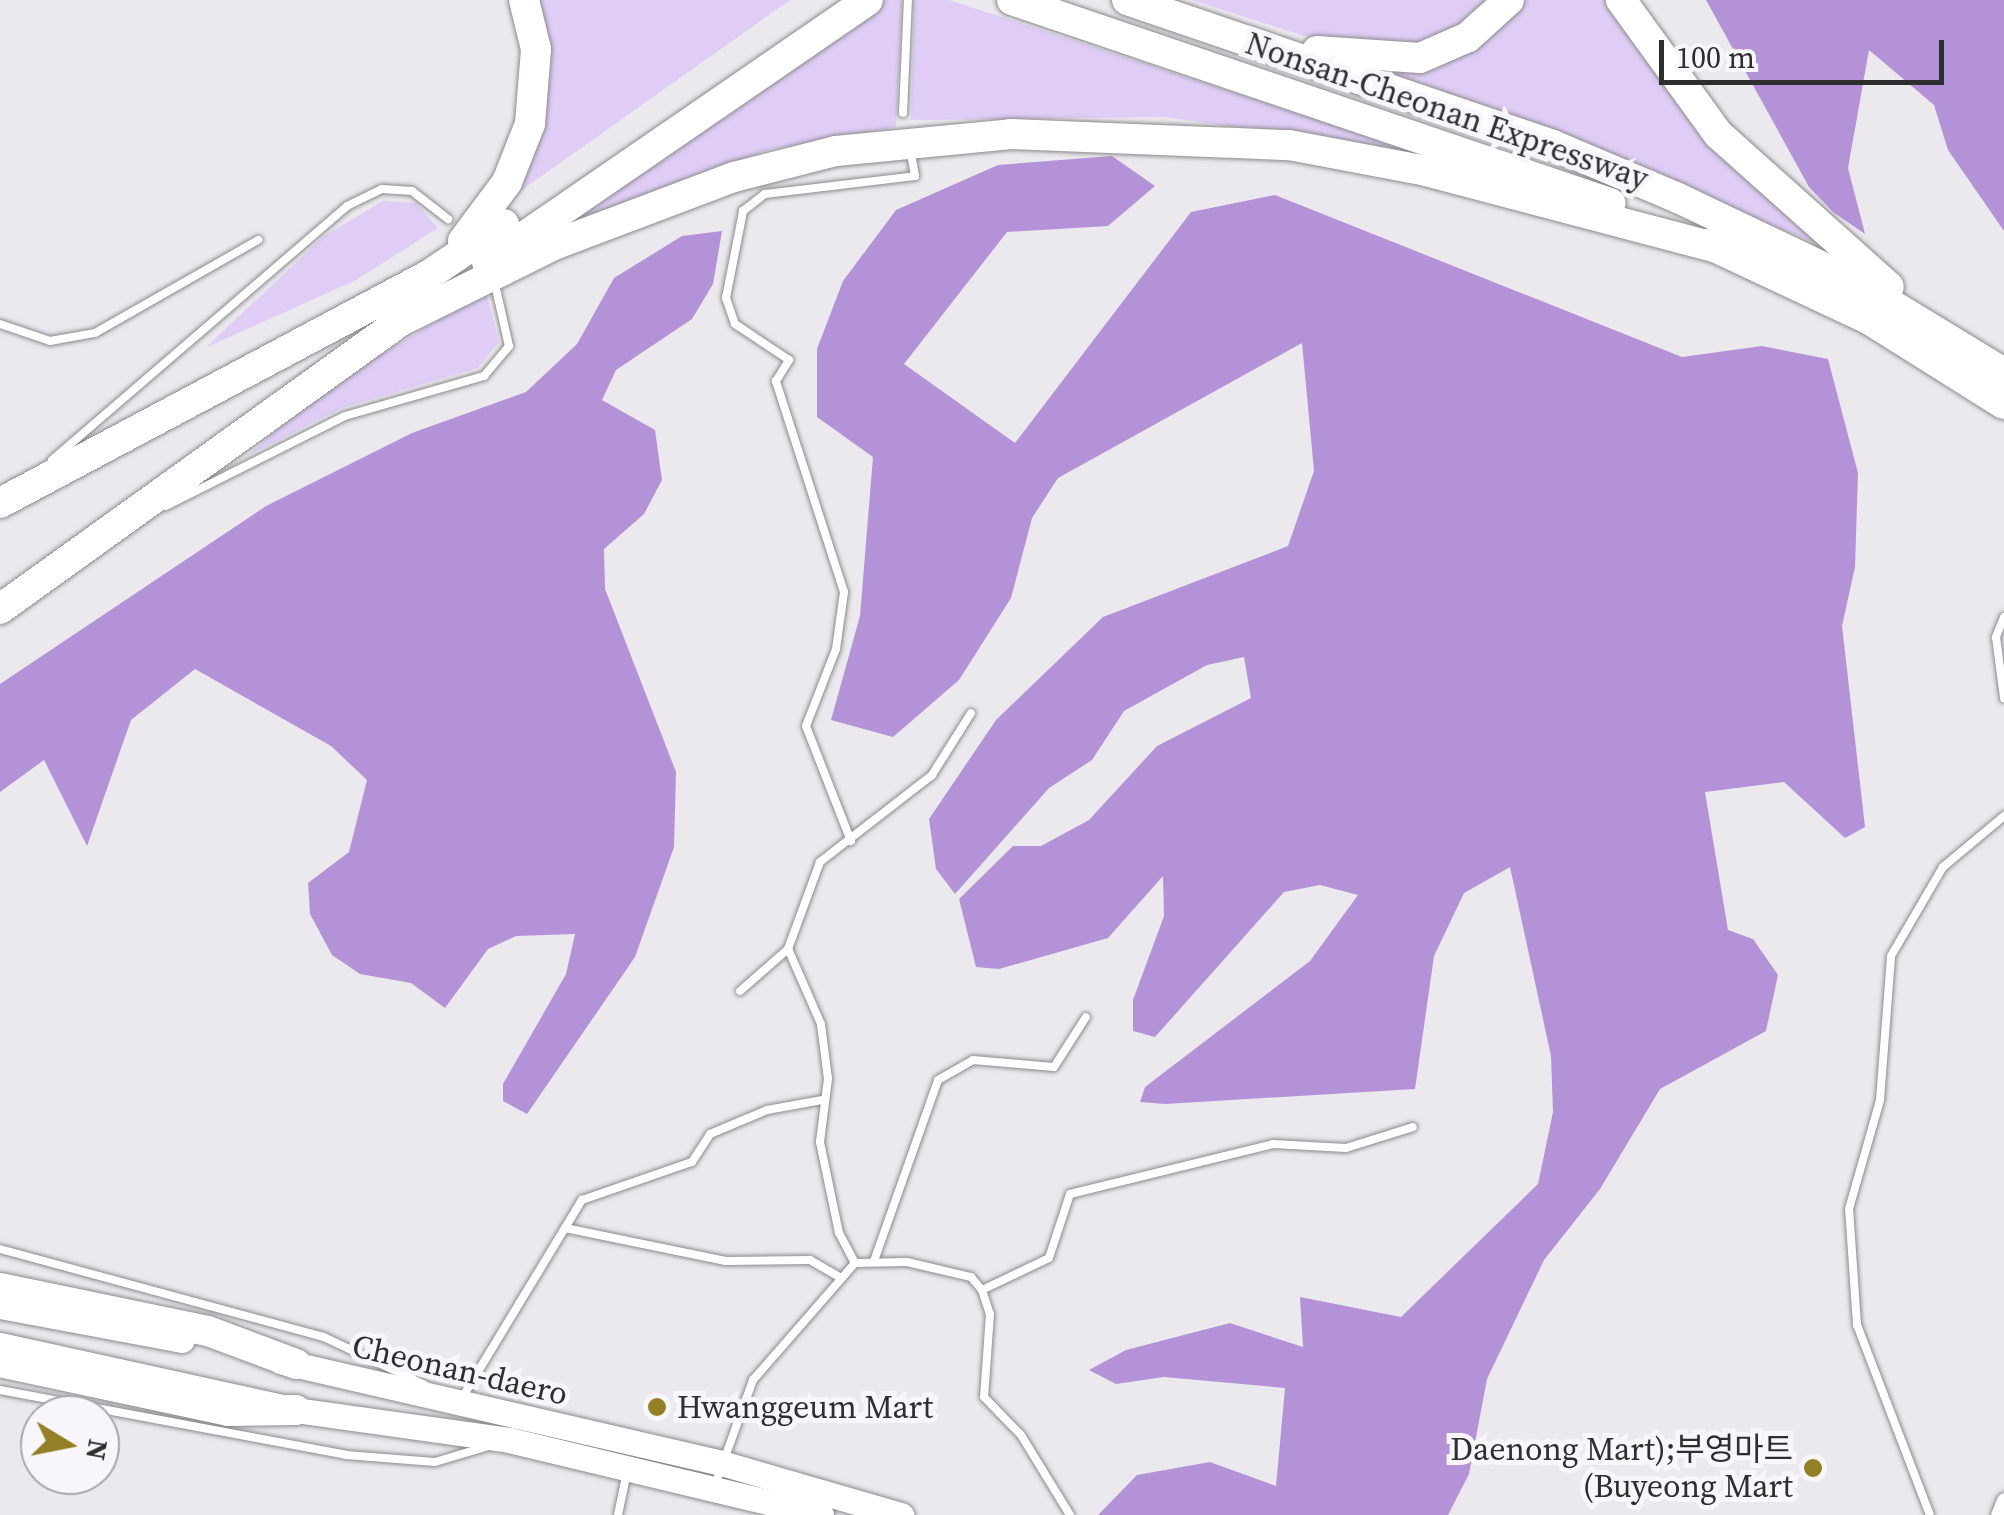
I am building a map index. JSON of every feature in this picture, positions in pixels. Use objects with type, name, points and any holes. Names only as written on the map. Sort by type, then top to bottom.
[{"type":"highway","points":[[432,274],[490,209],[521,153],[536,90],[524,0]]},
{"type":"highway","points":[[7,497],[432,274],[832,0]]},
{"type":"highway","points":[[0,609],[126,524],[396,324],[868,0]]},
{"type":"highway","name":"Nonsan-Cheonan Expressway","points":[[1012,0],[1537,172],[1724,250],[1870,320],[2004,404]]},
{"type":"highway","name":"Nonsan-Cheonan Expressway","points":[[1127,0],[1553,145],[1941,331],[2004,373]]},
{"type":"highway","points":[[1168,15],[1394,61],[1452,47],[1509,0]]},
{"type":"highway","points":[[1621,0],[1718,134],[1941,331]]},
{"type":"highway","points":[[396,324],[554,245],[734,176],[856,148],[1011,134],[1289,145],[1426,170],[1724,250]]},
{"type":"highway","points":[[0,1288],[208,1331],[296,1364]]},
{"type":"highway","points":[[0,1362],[228,1411],[296,1410]]},
{"type":"main road","name":"Cheonan-daero","points":[[0,1306],[296,1364],[452,1401],[629,1456]]},
{"type":"main road","name":"Cheonan-daero","points":[[0,1345],[296,1410],[629,1456],[901,1515]]},
{"type":"main road","name":"Cheonan-daero","points":[[716,1474],[821,1515]]},
{"type":"street","points":[[1998,1515],[2004,1500]]},
{"type":"lane","points":[[903,113],[908,0]]},
{"type":"lane","points":[[851,841],[806,726],[836,650],[844,592],[776,381],[789,360],[735,324],[726,298],[743,210],[754,202],[915,176],[912,159]]},
{"type":"lane","points":[[7,497],[346,206],[382,188],[412,191],[448,219]]},
{"type":"lane","points":[[0,324],[50,341],[95,333],[258,240]]},
{"type":"lane","points":[[126,524],[345,416],[484,376],[509,346],[496,288]]},
{"type":"lane","points":[[2004,617],[2000,668],[2004,698]]},
{"type":"lane","points":[[740,991],[788,949],[820,862],[932,775],[971,713]]},
{"type":"lane","points":[[1930,1515],[1856,1325],[1848,1210],[1880,1100],[1892,956],[1943,866],[2004,816]]},
{"type":"lane","points":[[788,949],[821,1024],[828,1197],[856,1263]]},
{"type":"lane","points":[[874,1261],[938,1080],[973,1060],[1054,1067],[1086,1017]]},
{"type":"lane","points":[[0,1249],[324,1337],[396,1366],[452,1401],[582,1200],[692,1162],[710,1134],[767,1110],[822,1100]]},
{"type":"lane","points":[[982,1290],[1049,1258],[1070,1194],[1273,1144],[1346,1148],[1413,1127]]},
{"type":"lane","points":[[565,1228],[755,1265],[810,1260],[840,1277]]},
{"type":"lane","points":[[716,1474],[752,1380],[840,1277],[856,1263],[874,1261],[971,1277],[982,1290],[990,1314],[984,1397],[1021,1435],[1070,1515]]},
{"type":"lane","points":[[0,1390],[346,1455],[435,1462],[508,1440]]},
{"type":"lane","points":[[618,1515],[629,1456]]},
{"type":"shaded area","points":[[532,0],[790,0],[502,204],[520,176]]},
{"type":"shaded area","points":[[873,0],[902,0],[896,127],[768,150],[529,237]]},
{"type":"shaded area","points":[[914,0],[949,0],[1424,154],[1164,117],[911,120]]},
{"type":"shaded area","points":[[1192,0],[1489,0],[1465,26],[1425,44],[1320,41]]},
{"type":"shaded area","points":[[1527,0],[1611,0],[1704,139],[1818,244],[1394,74],[1471,52]]},
{"type":"shaded area","points":[[1706,0],[2004,0],[2004,231],[1948,150],[1934,105],[1869,50],[1848,168],[1865,234],[1833,212],[1809,187]]},
{"type":"shaded area","points":[[1112,156],[1155,186],[1108,226],[1007,232],[904,364],[1015,443],[1191,212],[1275,195],[1682,357],[1762,346],[1828,359],[1858,473],[1855,567],[1842,626],[1865,827],[1845,838],[1784,782],[1705,792],[1728,930],[1753,939],[1778,975],[1766,1031],[1660,1089],[1600,1189],[1544,1260],[1487,1379],[1469,1474],[1448,1515],[1098,1515],[1137,1475],[1210,1462],[1276,1486],[1285,1388],[1164,1377],[1116,1384],[1089,1370],[1126,1350],[1230,1323],[1303,1347],[1300,1297],[1401,1317],[1538,1184],[1553,1112],[1551,1056],[1510,867],[1464,893],[1434,956],[1415,1089],[1165,1104],[1140,1102],[1145,1087],[1310,961],[1358,895],[1320,885],[1284,892],[1155,1037],[1133,1031],[1133,1000],[1164,916],[1163,876],[1108,938],[999,969],[976,967],[959,899],[1013,846],[1041,846],[1089,820],[1157,746],[1251,698],[1244,657],[1207,665],[1124,711],[1092,760],[1049,788],[955,894],[936,869],[929,819],[996,720],[1103,617],[1288,546],[1314,471],[1302,343],[1058,478],[1032,518],[1011,598],[959,680],[893,737],[831,720],[860,616],[873,457],[817,417],[817,349],[843,281],[896,210],[998,165]]},
{"type":"shaded area","points":[[383,201],[416,203],[438,228],[356,280],[205,348],[324,236]]},
{"type":"shaded area","points":[[722,231],[713,284],[692,319],[616,370],[602,400],[655,430],[662,480],[644,514],[604,549],[605,589],[676,772],[674,847],[635,957],[527,1114],[503,1101],[503,1084],[566,974],[575,934],[516,936],[488,949],[445,1008],[411,983],[360,974],[332,955],[310,914],[308,883],[349,852],[367,780],[331,746],[195,669],[131,720],[87,846],[44,760],[0,792],[0,684],[266,506],[412,433],[526,392],[577,344],[614,278],[682,236]]},
{"type":"shaded area","points":[[486,292],[499,342],[478,368],[342,408],[249,455],[318,392]]},
{"type":"place","name":"Hwanggeum Mart","points":[[657,1407]]},
{"type":"place","name":"Daenong Mart);부영마트 (Buyeong Mart","points":[[1813,1468]]}]
